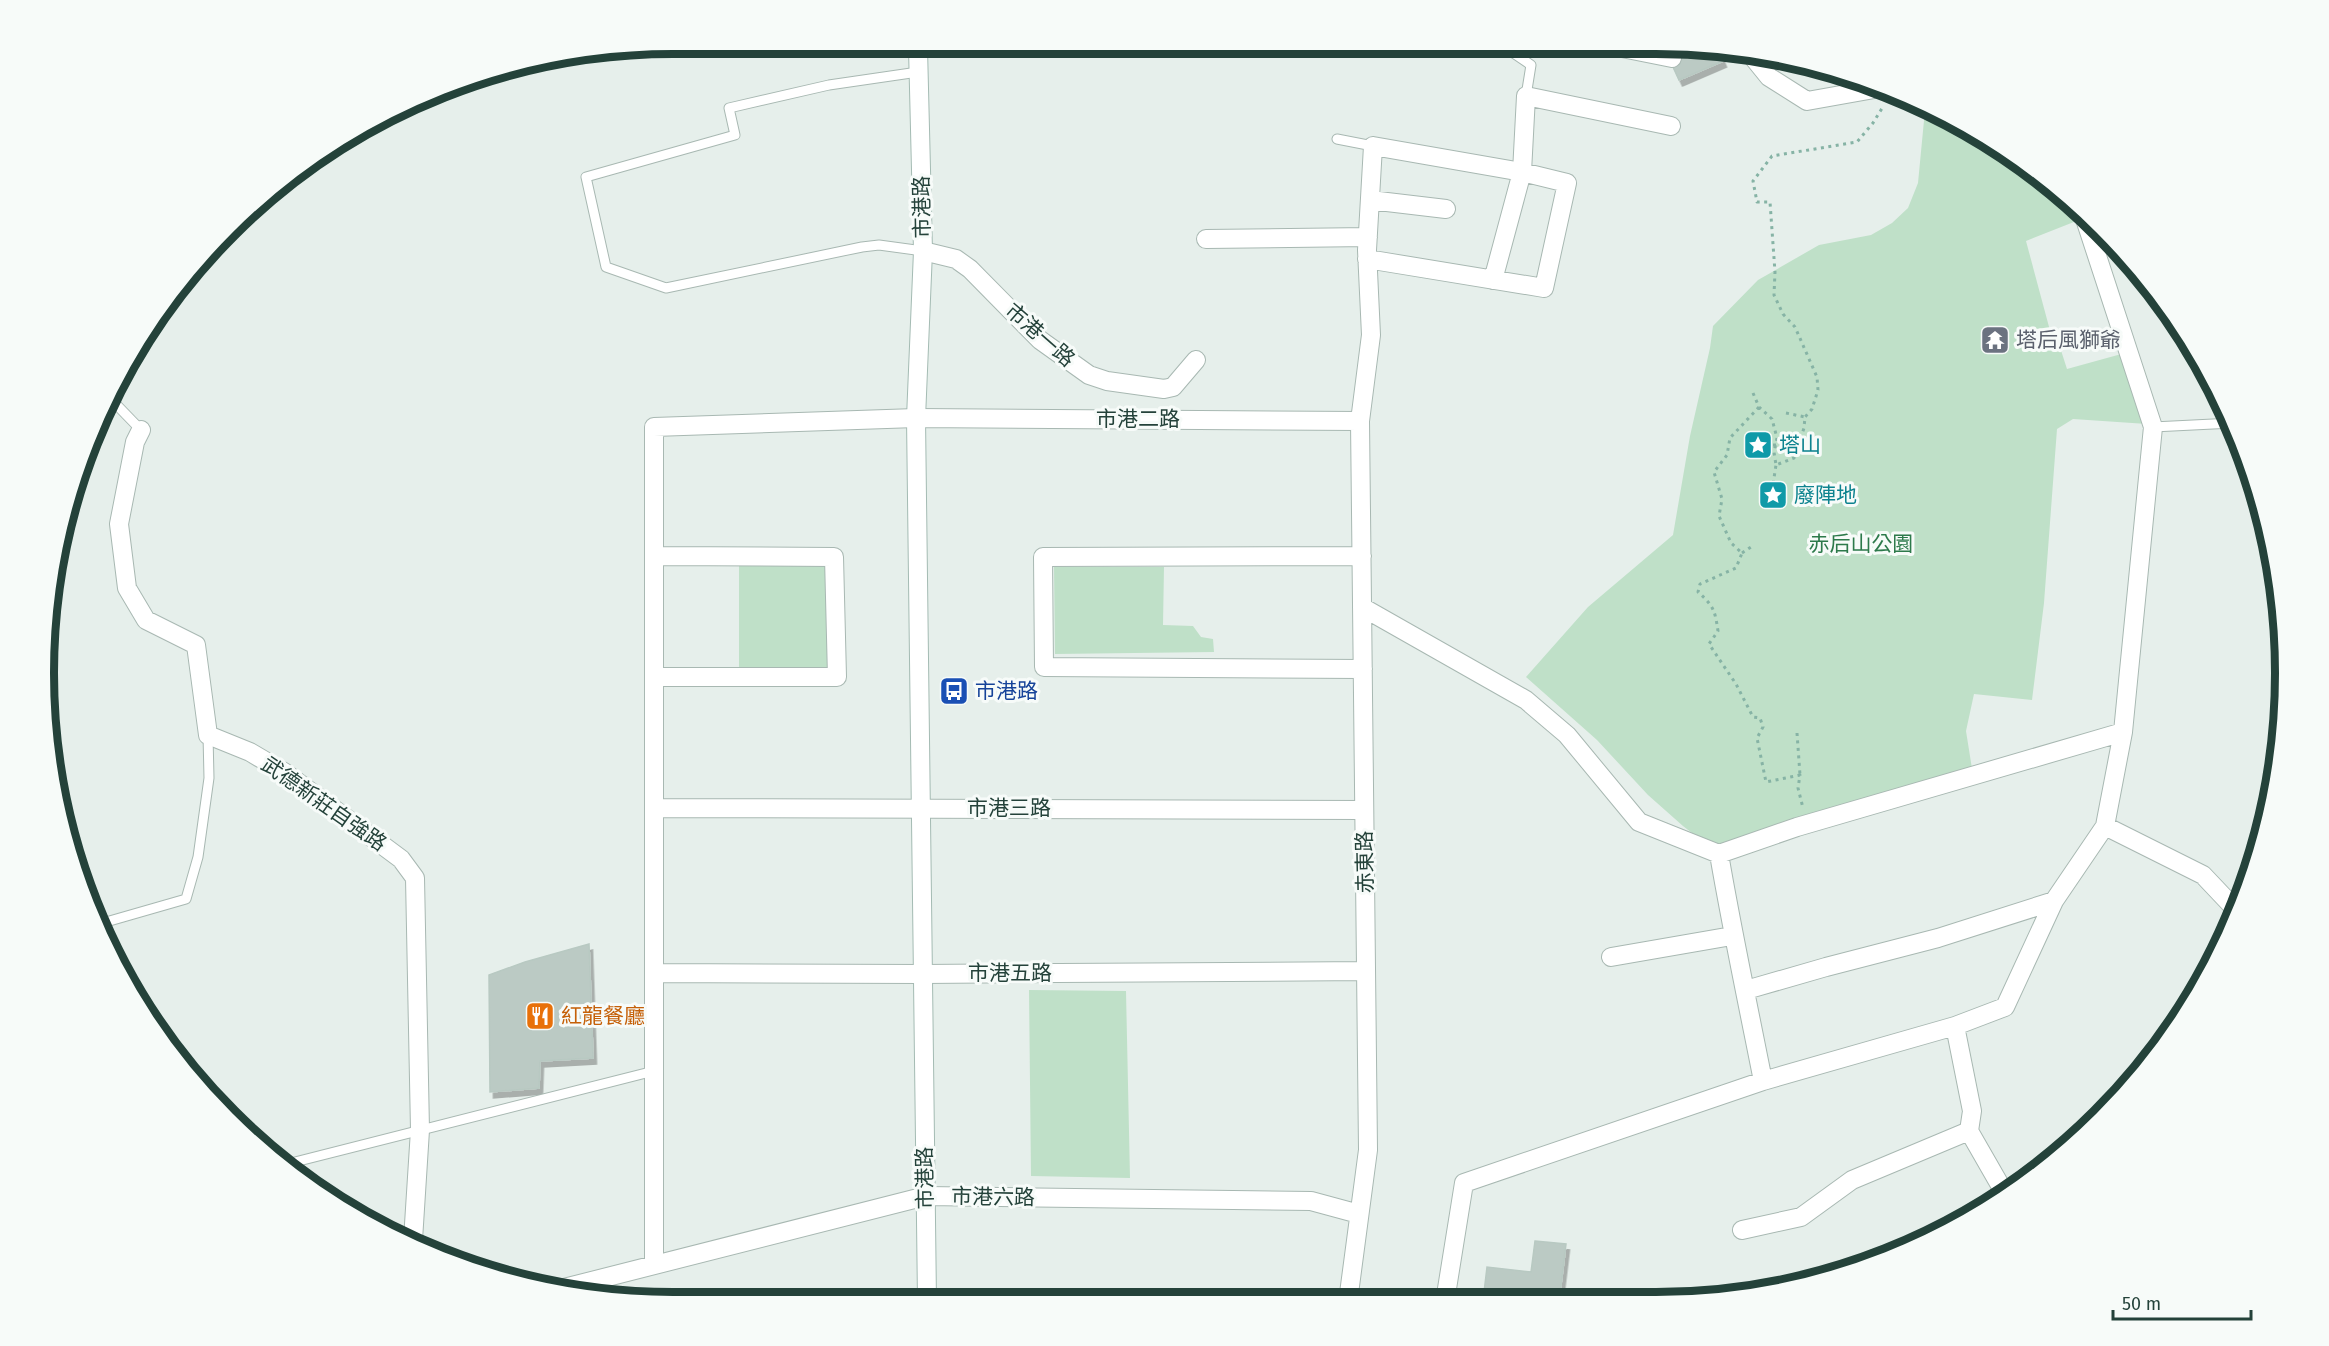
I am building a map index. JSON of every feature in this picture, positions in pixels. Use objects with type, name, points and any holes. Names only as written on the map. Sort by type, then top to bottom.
[{"type":"street","name":"市港路","points":[[918,54],[922,251],[916,418],[927,1292]]},
{"type":"street","points":[[1656,54],[1672,57],[1672,54]]},
{"type":"street","points":[[1757,63],[1769,77],[1807,100],[1878,95]]},
{"type":"street","points":[[1493,279],[1522,172],[1526,96],[1671,126]]},
{"type":"street","points":[[1367,259],[1544,288],[1567,183],[1522,172],[1373,146]]},
{"type":"street","name":"赤東路","points":[[1349,1292],[1368,1150],[1360,421],[1371,335],[1367,259],[1373,146]]},
{"type":"street","points":[[1370,200],[1446,209]]},
{"type":"street","points":[[1446,1292],[1464,1183],[1762,1081],[1955,1026],[2005,1007],[2054,901],[2105,826],[2123,732],[2153,427],[2089,230]]},
{"type":"street","points":[[1206,239],[1368,237]]},
{"type":"street","name":"市港一路","points":[[922,251],[956,259],[963,264],[992,290],[1040,340],[1089,375],[1107,381],[1164,389],[1173,387],[1196,360]]},
{"type":"street","name":"市港二路","points":[[654,556],[654,427],[916,418],[1360,421]]},
{"type":"street","points":[[141,430],[135,442],[119,524],[127,588],[146,620],[196,645],[208,735]]},
{"type":"street","points":[[654,678],[837,677],[834,557],[654,556],[654,678],[654,1265]]},
{"type":"street","points":[[1362,556],[1043,557],[1044,667],[1363,669]]},
{"type":"street","points":[[1362,607],[1526,700],[1567,735],[1639,822],[1719,854],[1807,824],[2123,732]]},
{"type":"street","name":"武德新莊自強路","points":[[208,735],[250,752],[284,772],[401,859],[415,878],[420,1130],[412,1234]]},
{"type":"street","name":"市港三路","points":[[654,808],[1364,810]]},
{"type":"street","points":[[2105,826],[2203,875],[2230,904]]},
{"type":"street","points":[[1719,854],[1732,936],[1746,990],[1762,1081]]},
{"type":"street","points":[[1746,990],[1938,939],[2054,901]]},
{"type":"street","points":[[1611,957],[1732,936]]},
{"type":"street","name":"市港五路","points":[[654,973],[923,974],[1366,970]]},
{"type":"street","points":[[1955,1026],[1972,1111],[1969,1131],[2001,1187]]},
{"type":"street","points":[[1742,1230],[1801,1217],[1852,1180],[1969,1131]]},
{"type":"street","name":"市港六路","points":[[578,1284],[926,1196],[1311,1201],[1359,1214]]},
{"type":"lane","points":[[1514,54],[1531,66],[1526,96]]},
{"type":"lane","points":[[918,72],[829,85],[729,108],[735,135],[586,177],[606,267],[666,288],[862,247],[879,245],[922,251]]},
{"type":"lane","points":[[1337,139],[1373,146]]},
{"type":"lane","points":[[116,404],[141,430]]},
{"type":"lane","points":[[2153,427],[2222,424]]},
{"type":"lane","points":[[106,922],[186,899],[198,857],[209,778],[208,735]]},
{"type":"lane","points":[[295,1163],[654,1071]]},
{"type":"path","points":[[1776,465],[1794,458],[1804,428],[1805,417],[1812,409],[1818,390],[1817,377],[1795,327],[1782,314],[1774,295],[1775,272],[1770,202],[1757,202],[1753,181],[1772,156],[1857,142],[1873,123],[1882,97]]},
{"type":"path","points":[[1753,393],[1759,407],[1772,419],[1777,438],[1772,491]]},
{"type":"path","points":[[1742,553],[1731,543],[1719,516],[1722,499],[1714,472],[1727,455],[1730,438],[1759,407]]},
{"type":"path","points":[[1786,413],[1805,417]]},
{"type":"path","points":[[1758,445],[1776,445]]},
{"type":"path","points":[[1751,547],[1742,553],[1736,568],[1700,584],[1698,592],[1711,603],[1718,631],[1709,644],[1736,684],[1753,717],[1760,718],[1764,727],[1757,738],[1766,782],[1800,775]]},
{"type":"path","points":[[1797,733],[1800,775],[1798,788],[1807,824]]},
{"type":"green space","name":"赤后山公園","points":[[1924,115],[2000,158],[2033,182],[2078,220],[2026,241],[2052,338],[2057,338],[2067,369],[2125,353],[2147,424],[2073,419],[2057,429],[2044,603],[2032,700],[1974,694],[1966,731],[1973,775],[1719,854],[1648,795],[1597,740],[1526,677],[1588,607],[1673,535],[1690,436],[1713,326],[1758,280],[1819,245],[1871,235],[1892,223],[1908,208],[1918,183]]},
{"type":"green space","points":[[739,561],[829,562],[830,670],[739,670]]},
{"type":"green space","points":[[1054,567],[1164,567],[1163,625],[1193,626],[1201,637],[1213,639],[1214,652],[1055,654]]},
{"type":"green space","points":[[1029,990],[1126,991],[1130,1178],[1031,1176]]},
{"type":"building","points":[[1667,54],[1722,57],[1723,61],[1679,80]]},
{"type":"building","name":"紅龍餐廳","points":[[589,944],[593,1058],[540,1061],[539,1088],[490,1092],[489,975]]},
{"type":"building","points":[[1535,1241],[1566,1244],[1560,1292],[1484,1292],[1487,1267],[1531,1272]]},
{"type":"place","name":"塔后風獅爺","points":[[1995,340]]},
{"type":"place","name":"塔山","points":[[1758,445]]},
{"type":"place","name":"廢陣地","points":[[1773,495]]},
{"type":"place","name":"市港路","points":[[954,691]]},
{"type":"place","name":"紅龍餐廳","points":[[540,1016]]}]
